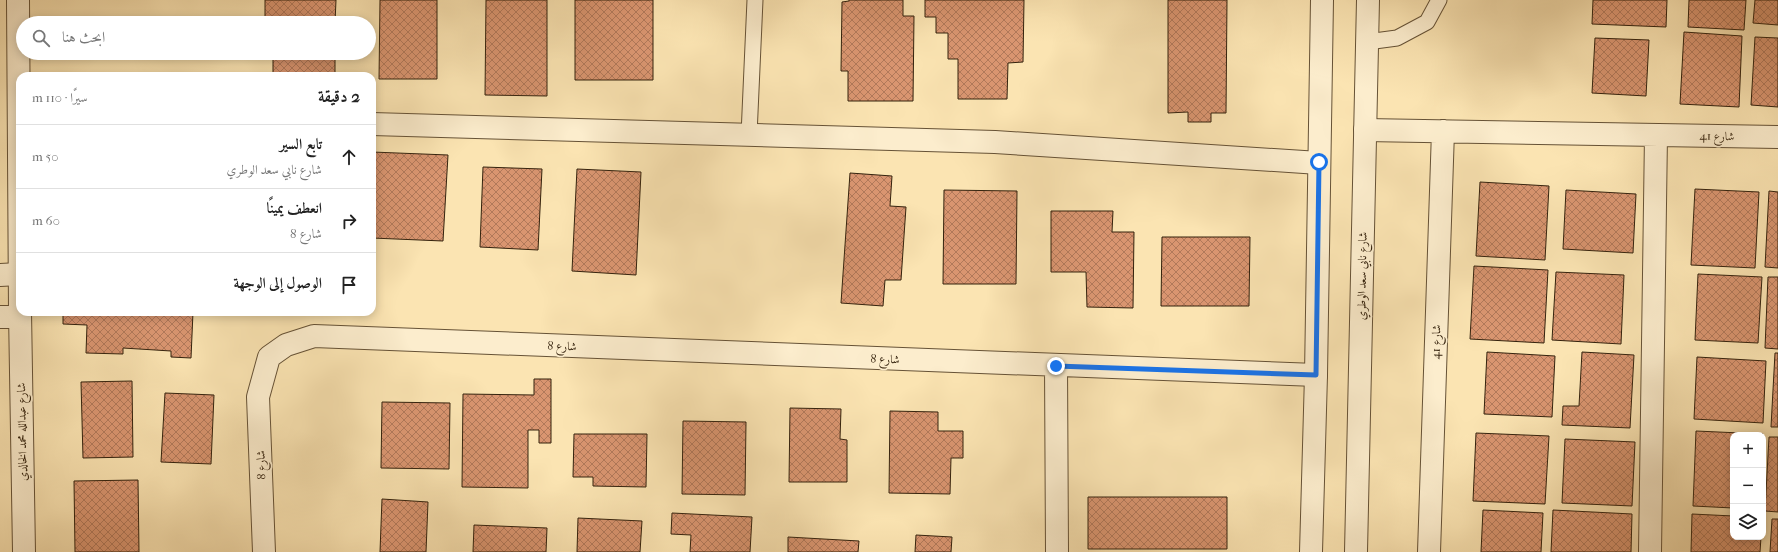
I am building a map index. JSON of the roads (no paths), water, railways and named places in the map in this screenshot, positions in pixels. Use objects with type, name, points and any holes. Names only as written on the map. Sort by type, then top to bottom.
[{"type":"street","name":"شارع عبدالله محمد الخالدي","points":[[18,0],[18,16]]},
{"type":"street","points":[[1310,552],[1316,375],[1322,0]]},
{"type":"street","name":"شارع نابي سعد الوطري","points":[[1356,552],[1368,0]]},
{"type":"street","name":"شارع عبدالله محمد الخالدي","points":[[19,60],[19,72]]},
{"type":"street","points":[[376,124],[995,142],[1319,162]]},
{"type":"street","name":"شارع 41","points":[[1365,130],[1778,137]]},
{"type":"street","name":"شارع 41","points":[[1429,552],[1443,132]]},
{"type":"street","points":[[1650,552],[1656,135]]},
{"type":"street","name":"شارع عبدالله محمد الخالدي","points":[[16,191],[10,274],[15,314],[24,552]]},
{"type":"street","name":"شارع 8","points":[[264,552],[258,397],[269,357],[286,345],[314,336],[1316,375]]},
{"type":"street","points":[[1056,366],[1057,552]]},
{"type":"lane","points":[[749,135],[755,0]]},
{"type":"lane","points":[[1367,42],[1397,38],[1427,22],[1439,0]]}]
